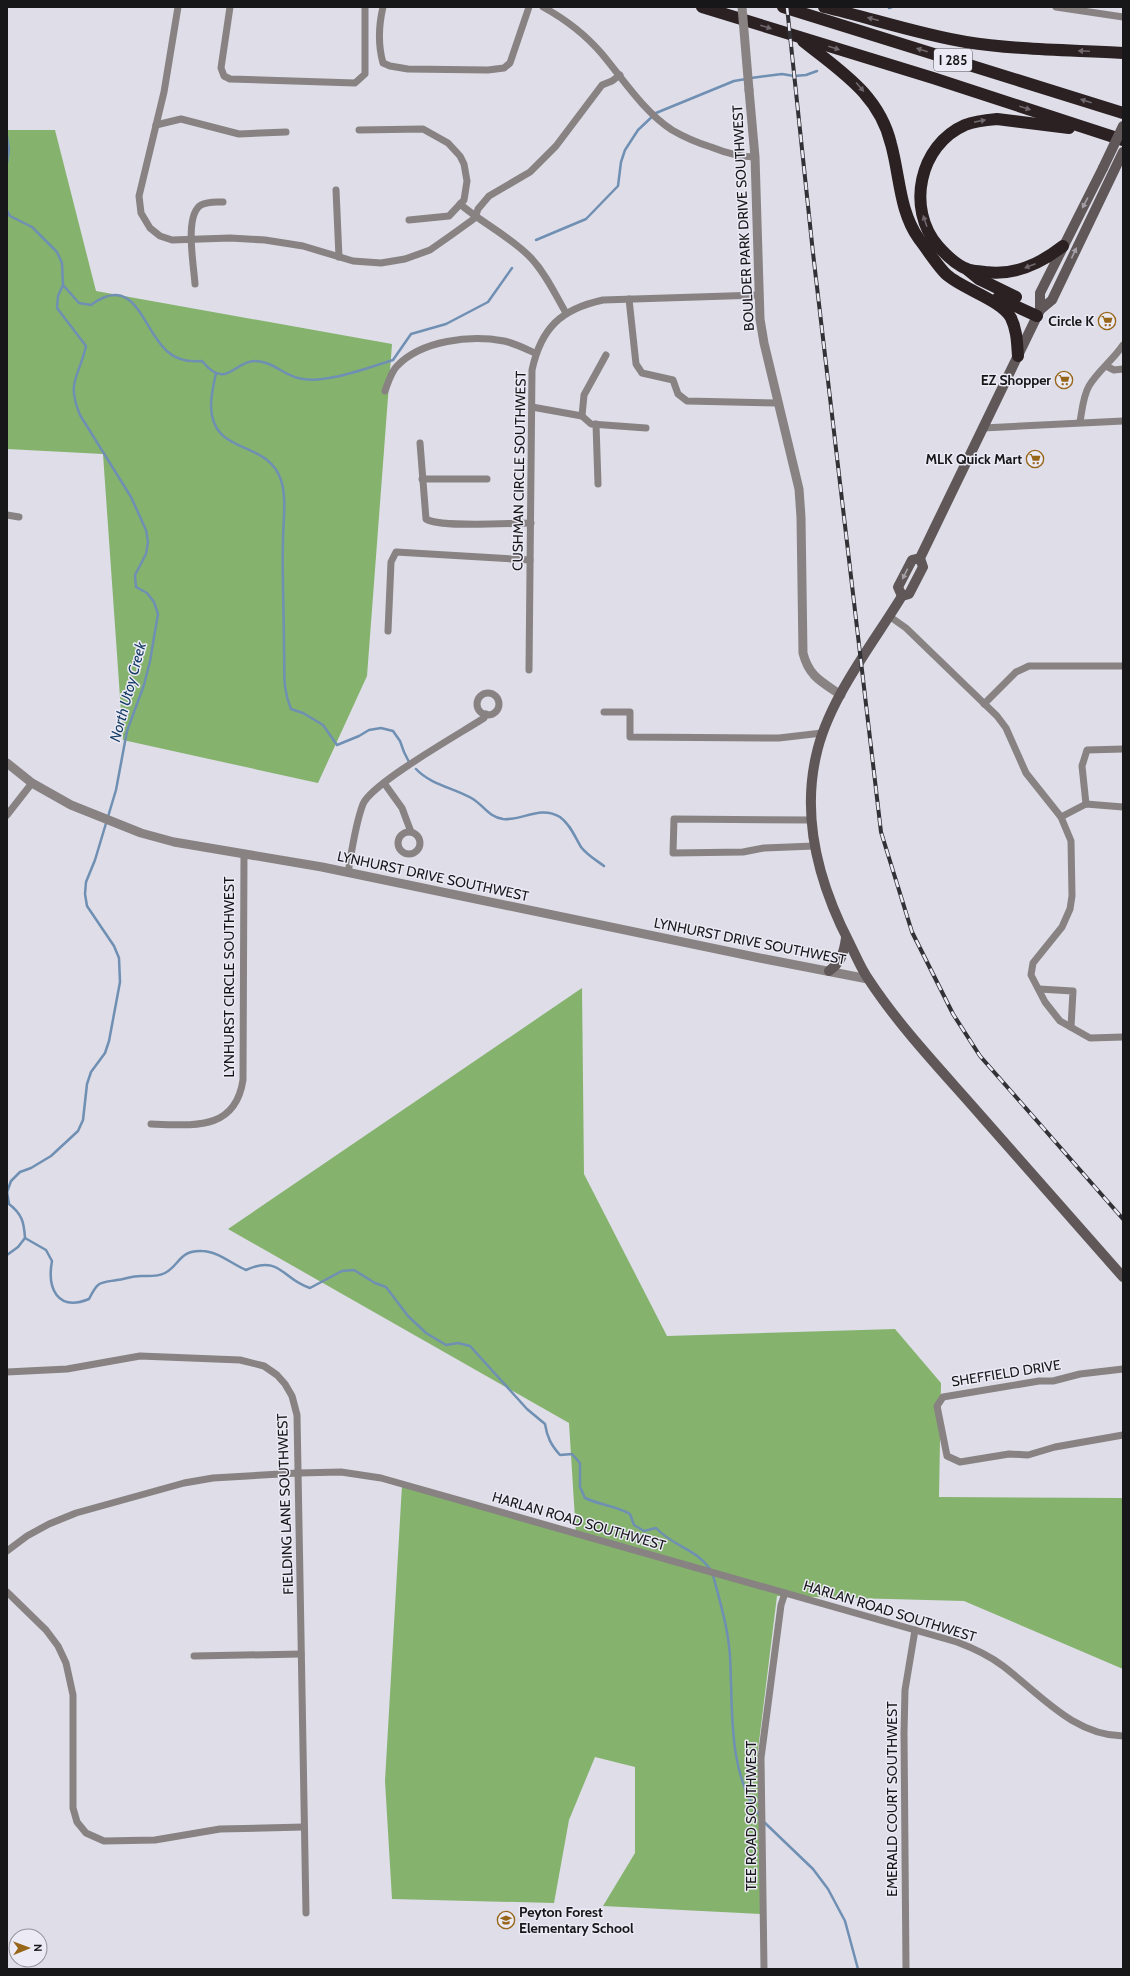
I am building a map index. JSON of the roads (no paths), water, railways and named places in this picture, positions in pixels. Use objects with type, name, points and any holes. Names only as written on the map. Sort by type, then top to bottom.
[{"type":"highway","name":"I 285","points":[[702,7],[933,78],[1123,140]]},
{"type":"highway","name":"I 285","points":[[783,7],[1123,112]]},
{"type":"highway","points":[[824,7],[924,33],[966,42],[990,45],[1123,53]]},
{"type":"highway","points":[[797,36],[854,80],[876,110],[891,142],[907,214],[919,239],[930,251],[963,278],[1039,313]]},
{"type":"highway","points":[[1039,313],[979,278],[951,258],[934,241],[924,221],[921,209],[920,196],[924,171],[942,141],[964,126],[986,120],[1009,120],[1048,126],[1087,129]]},
{"type":"highway","points":[[967,269],[993,273],[1017,270],[1040,262],[1063,246]]},
{"type":"highway","points":[[930,251],[937,264],[946,274],[966,288],[1007,311],[1016,333],[1018,356]]},
{"type":"main road","points":[[1039,313],[1040,293],[1123,126]]},
{"type":"main road","points":[[1123,152],[1052,300],[1039,313],[920,558],[923,567],[917,579],[909,594],[902,596],[889,616],[824,725],[815,757],[811,790],[811,820],[814,846],[824,885],[846,938],[868,979],[905,1028],[1123,1277]]},
{"type":"main road","points":[[829,971],[838,963],[843,955],[846,938]]},
{"type":"street","points":[[178,7],[164,92],[139,196],[141,213],[150,228],[160,236],[172,240],[230,238],[265,240],[304,246],[353,261],[381,263],[405,259],[430,250],[475,218],[478,209],[489,196],[530,172],[556,146],[602,85],[620,76]]},
{"type":"street","points":[[230,7],[221,68],[224,76],[230,79],[355,83],[365,74],[365,7]]},
{"type":"street","points":[[383,7],[380,18],[380,52],[383,62],[390,66],[408,69],[488,70],[504,68],[510,63],[529,7]]},
{"type":"street","points":[[543,7],[561,17],[585,36],[642,103],[672,129],[702,144],[733,155],[755,157]]},
{"type":"street","name":"BOULDER PARK DRIVE SOUTHWEST","points":[[742,7],[755,157],[759,295],[764,343],[799,489],[801,517],[803,653],[811,674],[841,695]]},
{"type":"street","points":[[1056,7],[1123,17]]},
{"type":"street","points":[[156,125],[181,119],[239,134],[286,132]]},
{"type":"street","points":[[359,130],[423,129],[448,143],[460,156],[464,164],[467,181],[464,200],[449,216],[409,220]]},
{"type":"street","points":[[336,190],[339,257]]},
{"type":"street","points":[[195,284],[191,239],[194,213],[198,208],[210,202],[223,202]]},
{"type":"street","points":[[460,204],[475,218],[514,244],[531,258],[547,279],[566,313]]},
{"type":"street","name":"CUSHMAN CIRCLE SOUTHWEST","points":[[529,670],[532,370],[536,353],[542,338],[552,324],[566,313],[583,304],[603,300],[759,295]]},
{"type":"street","points":[[629,299],[636,364],[642,373],[673,380],[678,394],[687,401],[779,403]]},
{"type":"street","points":[[384,391],[396,367],[424,348],[442,342],[487,339],[505,341],[536,353]]},
{"type":"street","points":[[1080,422],[1089,387],[1106,366],[1115,358],[1123,345]]},
{"type":"street","points":[[582,416],[584,395],[606,355]]},
{"type":"street","points":[[1106,366],[1114,370],[1123,369]]},
{"type":"street","points":[[532,407],[582,416],[591,424],[646,428]]},
{"type":"street","points":[[983,428],[1123,421]]},
{"type":"street","points":[[596,424],[598,484]]},
{"type":"street","points":[[420,444],[426,519],[431,522],[530,523]]},
{"type":"street","points":[[422,479],[488,479]]},
{"type":"street","points":[[7,514],[19,517]]},
{"type":"street","points":[[388,631],[391,562],[396,552],[530,560]]},
{"type":"street","points":[[889,616],[906,628],[984,704],[1006,728],[1026,773],[1061,817],[1067,828],[1070,841],[1072,896],[1070,909],[1062,927],[1033,963],[1031,975],[1045,1002],[1060,1021],[1090,1038],[1123,1037]]},
{"type":"street","points":[[984,704],[1016,672],[1029,666],[1123,666]]},
{"type":"street","points":[[604,712],[630,712],[630,737],[779,738],[822,734]]},
{"type":"street","points":[[348,873],[357,825],[364,803],[371,793],[405,768],[484,718],[486,714]]},
{"type":"street","points":[[1086,804],[1082,766],[1087,750],[1123,749]]},
{"type":"street","name":"LYNHURST DRIVE SOUTHWEST","points":[[7,763],[32,783],[71,805],[141,833],[174,842],[348,873],[868,979]]},
{"type":"street","points":[[7,815],[32,783]]},
{"type":"street","points":[[384,783],[402,808],[408,820],[411,832]]},
{"type":"street","points":[[1061,817],[1086,804],[1123,807]]},
{"type":"street","points":[[811,820],[674,819],[673,853],[743,852],[764,848],[814,846]]},
{"type":"street","name":"LYNHURST CIRCLE SOUTHWEST","points":[[151,1124],[183,1125],[215,1121],[231,1109],[241,1092],[243,1080],[244,854]]},
{"type":"street","points":[[1038,989],[1073,991],[1071,1027]]},
{"type":"street","name":"FIELDING LANE SOUTHWEST","points":[[7,1372],[67,1369],[140,1356],[251,1361],[264,1366],[277,1374],[292,1396],[297,1415],[306,1913]]},
{"type":"street","name":"SHEFFIELD DRIVE","points":[[1123,1369],[1080,1374],[1053,1381],[1038,1381],[943,1397],[937,1406],[947,1456],[960,1462],[1009,1454],[1028,1455],[1055,1447],[1123,1435]]},
{"type":"street","name":"HARLAN ROAD SOUTHWEST","points":[[7,1551],[27,1536],[49,1524],[76,1513],[184,1483],[213,1478],[298,1473],[341,1472],[381,1478],[915,1630],[974,1649],[1002,1665],[1068,1719],[1082,1727],[1096,1732],[1123,1736]]},
{"type":"street","points":[[7,1592],[46,1630],[58,1646],[66,1663],[73,1695],[73,1808],[77,1822],[86,1833],[104,1841],[140,1841],[220,1829],[304,1828]]},
{"type":"street","name":"TEE ROAD SOUTHWEST","points":[[764,1969],[761,1758],[781,1604],[785,1593]]},
{"type":"street","name":"EMERALD COURT SOUTHWEST","points":[[906,1969],[905,1690],[915,1630]]},
{"type":"street","points":[[194,1656],[301,1654]]},
{"type":"waterway","points":[[751,78],[782,74],[794,76],[806,75],[817,71]]},
{"type":"waterway","points":[[536,240],[586,219],[618,186],[621,162],[625,150],[638,130],[656,113],[734,81],[746,79]]},
{"type":"waterway","name":"North Utoy Creek","points":[[7,136],[9,149],[7,163]]},
{"type":"waterway","name":"North Utoy Creek","points":[[7,211],[10,216],[32,227],[57,252],[62,263],[63,285],[58,296],[57,308],[86,346],[75,380],[74,394],[76,404],[80,415],[131,497],[146,530],[148,542],[146,554],[135,575],[136,587],[147,593],[154,602],[158,614],[150,661],[144,685],[127,731],[116,790],[95,860],[86,882],[85,894],[87,906],[114,946],[119,958],[120,982],[109,1041],[105,1053],[91,1072],[87,1084],[83,1120],[78,1131],[51,1156],[31,1168],[20,1172],[11,1181],[7,1192]]},
{"type":"waterway","points":[[63,285],[79,303],[91,305],[106,296],[118,295],[129,300],[137,308],[159,343],[168,352],[184,360],[202,361],[211,370],[218,374],[230,372],[247,362],[255,361],[267,363],[287,374],[308,380],[346,375],[393,360],[411,334],[446,324],[488,302],[512,268]]},
{"type":"waterway","points":[[216,373],[211,406],[214,422],[220,433],[230,441],[264,458],[274,467],[283,487],[284,680],[286,694],[291,709],[303,713],[323,725],[337,745],[369,730],[381,728],[393,731],[400,741],[409,762]]},
{"type":"waterway","points":[[416,769],[436,783],[473,799],[490,814],[498,818],[510,819],[538,813],[553,814],[560,817],[569,827],[583,850],[604,866]]},
{"type":"waterway","name":"North Utoy Creek","points":[[7,1192],[9,1204],[17,1211],[22,1219],[25,1238],[18,1247],[7,1255]]},
{"type":"waterway","points":[[25,1238],[46,1250],[52,1261],[51,1280],[53,1288],[62,1300],[69,1302],[78,1302],[89,1299],[97,1286],[103,1283],[135,1276],[153,1276],[165,1273],[170,1270],[184,1255],[194,1251],[213,1253],[246,1270],[257,1266],[267,1265],[274,1267],[281,1270],[293,1280],[310,1288],[342,1271],[354,1270],[375,1283],[386,1287],[408,1316],[426,1333],[446,1345],[458,1343],[470,1346],[527,1409],[545,1424],[550,1441],[560,1455],[572,1454],[580,1463],[580,1487],[585,1498],[630,1514],[634,1525],[644,1531],[656,1528],[698,1557],[711,1570]]},
{"type":"waterway","points":[[713,1575],[729,1645],[732,1717],[737,1759],[742,1780],[749,1799],[760,1816]]},
{"type":"waterway","points":[[764,1822],[813,1869],[828,1889],[845,1921],[858,1969]]},
{"type":"railway","points":[[787,7],[813,253],[881,832],[912,932],[953,1014],[980,1056],[1123,1219]]},
{"type":"place","name":"Circle K","points":[[1107,321]]},
{"type":"place","name":"EZ Shopper","points":[[1064,380]]},
{"type":"place","name":"MLK Quick Mart","points":[[1035,459]]},
{"type":"place","name":"Peyton Forest Elementary School","points":[[506,1920]]}]
